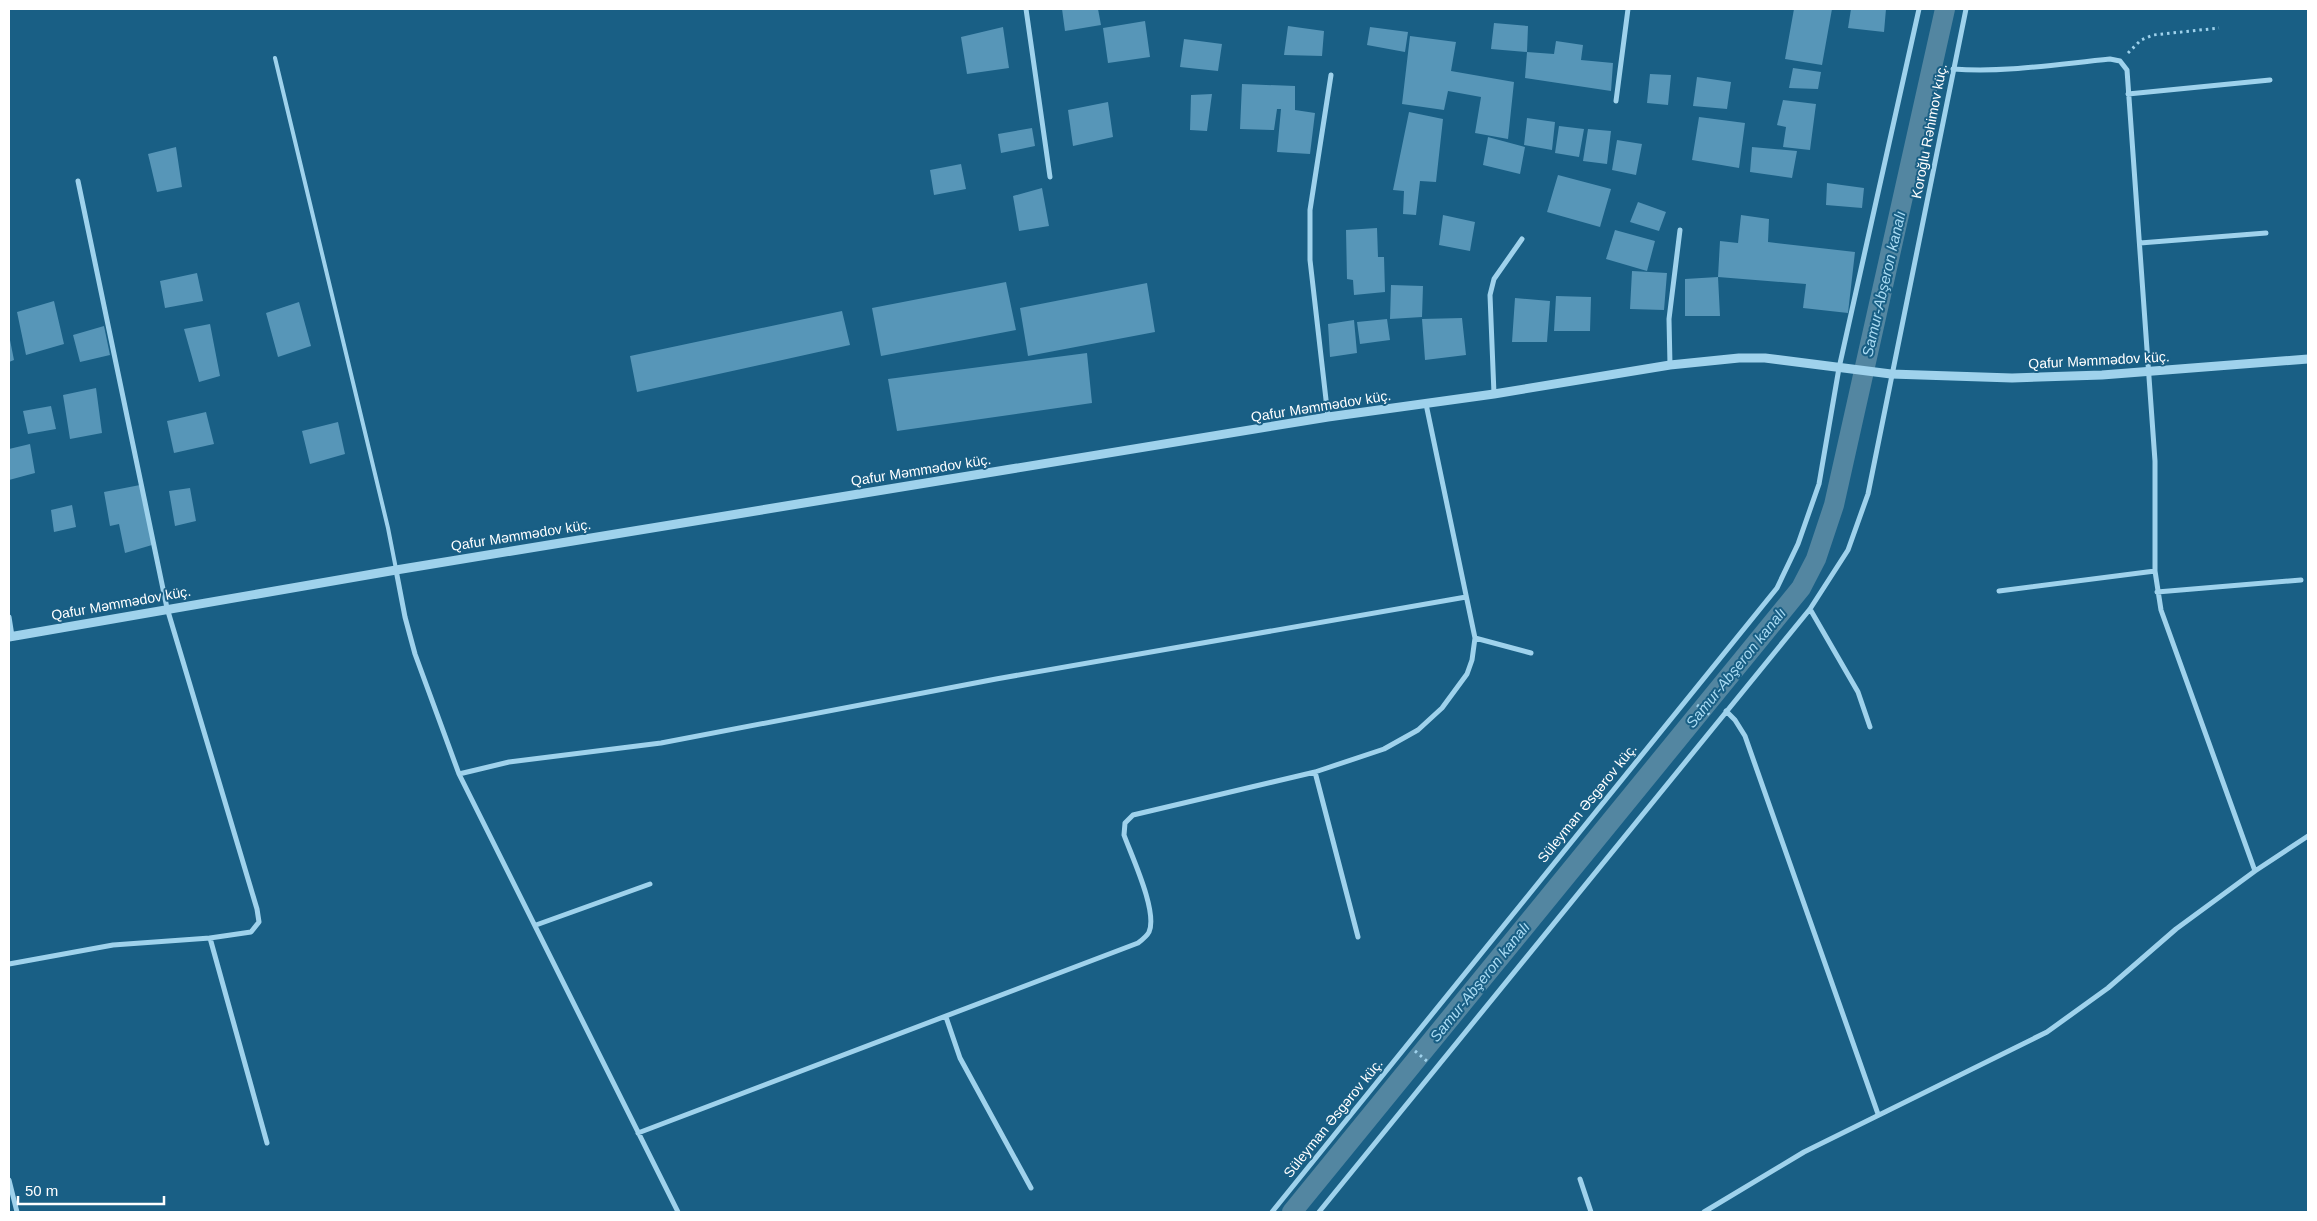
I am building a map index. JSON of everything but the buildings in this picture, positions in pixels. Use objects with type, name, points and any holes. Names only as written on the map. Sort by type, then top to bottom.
[{"type":"street","points":[[1026,9],[1050,177]]},
{"type":"street","points":[[1616,100],[1628,9]]},
{"type":"street","points":[[1839,368],[1919,9]]},
{"type":"street","name":"Koroğlu Rəhimov küç.","points":[[1892,374],[1966,9]]},
{"type":"street","points":[[1953,69],[1990,70],[2110,59],[2120,61],[2127,70],[2155,461],[2155,570],[2157,592],[2161,610],[2256,871]]},
{"type":"street","points":[[1328,417],[1310,260],[1310,210],[1331,75]]},
{"type":"street","points":[[2128,94],[2270,80]]},
{"type":"street","points":[[9,964],[113,945],[210,938],[251,932],[258,922],[258,909],[167,608],[78,181]]},
{"type":"street","points":[[1670,365],[1668,319],[1680,230]]},
{"type":"street","points":[[2140,243],[2266,233]]},
{"type":"street","points":[[1494,394],[1490,295],[1494,279],[1522,239]]},
{"type":"street","name":"Qafur Məmmədov küç.","points":[[10,637],[167,608],[1328,417],[1494,394],[1670,365],[1739,358],[1765,358],[1892,374],[1948,378],[2031,378],[2308,359]]},
{"type":"street","name":"Süleyman Əsgərov küç.","points":[[1272,1212],[1777,588],[1798,544],[1819,484],[1839,368]]},
{"type":"street","points":[[1319,1212],[1810,609],[1844,558],[1860,521],[1868,494],[1892,374]]},
{"type":"street","points":[[638,1133],[946,1018],[1138,943],[1149,934],[1152,922],[1150,908],[1124,835],[1125,823],[1133,815],[1315,772],[1384,749],[1418,730],[1442,708],[1467,674],[1472,660],[1475,638],[1426,404]]},
{"type":"street","points":[[396,570],[405,617],[415,654],[459,774],[678,1212]]},
{"type":"street","points":[[2000,591],[2155,570]]},
{"type":"street","points":[[2157,592],[2301,580]]},
{"type":"street","points":[[459,774],[509,762],[661,743],[996,679],[1466,597]]},
{"type":"street","points":[[1810,609],[1858,692],[1870,727]]},
{"type":"street","points":[[9,616],[10,637]]},
{"type":"street","points":[[1475,638],[1531,653]]},
{"type":"street","points":[[1726,711],[1735,720],[1745,736],[1878,1114]]},
{"type":"street","points":[[1315,772],[1358,937]]},
{"type":"street","points":[[1704,1212],[1804,1152],[2047,1032],[2108,988],[2176,929],[2308,836]]},
{"type":"street","points":[[536,925],[650,884]]},
{"type":"street","points":[[210,938],[267,1143]]},
{"type":"street","points":[[946,1018],[960,1058],[1031,1188]]},
{"type":"street","points":[[1580,1179],[1591,1212]]},
{"type":"street","points":[[9,1180],[17,1212]]},
{"type":"lane","points":[[275,58],[388,528],[396,570]]},
{"type":"path","points":[[2120,61],[2141,40],[2153,35],[2219,28]]},
{"type":"path","points":[[1688,697],[1718,721]]},
{"type":"path","points":[[1407,1044],[1437,1069]]},
{"type":"waterway","name":"Samur-Abşeron kanalı","points":[[1292,1212],[1801,588],[1816,559],[1834,505],[1945,9]]}]
